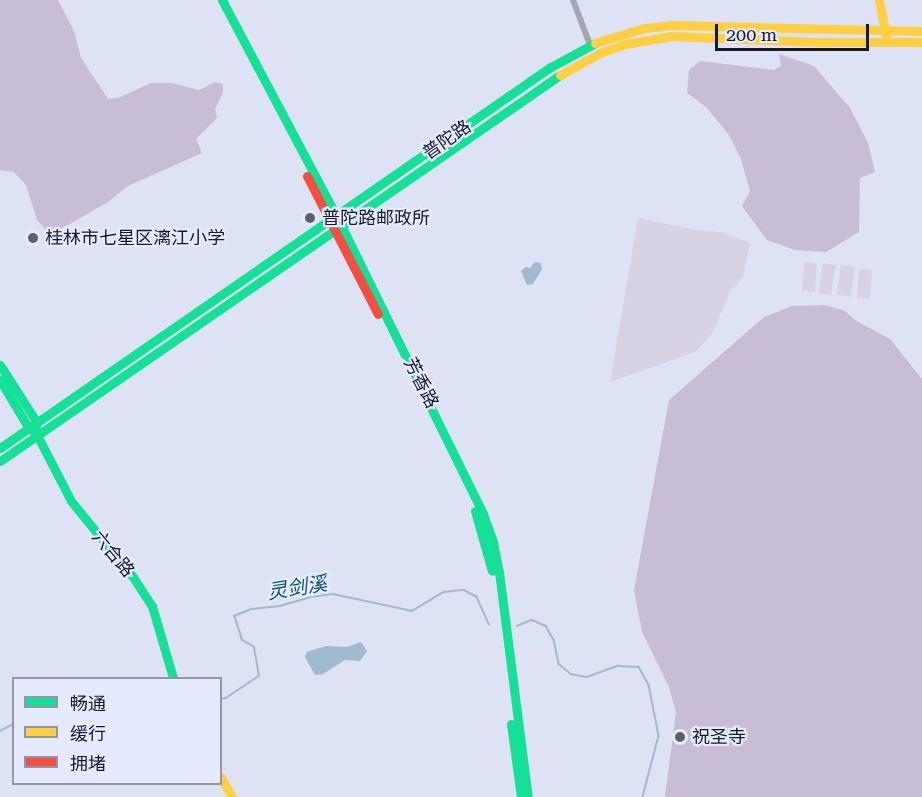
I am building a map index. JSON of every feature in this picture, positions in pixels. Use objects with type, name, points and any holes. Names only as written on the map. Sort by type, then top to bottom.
[{"type":"main road","name":"芳香路","points":[[216,0],[442,426],[494,542],[528,797]]},
{"type":"main road","name":"芳香路","points":[[222,0],[333,219]]},
{"type":"main road","points":[[879,0],[886,30],[886,41]]},
{"type":"main road","name":"普陀路","points":[[0,448],[549,68],[590,45],[644,28],[671,25],[922,31]]},
{"type":"main road","name":"普陀路","points":[[0,461],[577,64],[625,44],[672,36],[815,42],[922,42]]},
{"type":"main road","name":"芳香路","points":[[339,229],[471,502],[486,543],[495,591],[521,797]]},
{"type":"main road","points":[[0,365],[37,435]]},
{"type":"main road","points":[[0,380],[32,424]]},
{"type":"main road","name":"六合路","points":[[37,435],[71,501],[102,542],[133,577],[152,606],[173,677]]},
{"type":"main road","points":[[222,780],[232,797]]},
{"type":"street","points":[[573,0],[590,45]]},
{"type":"shaded area","points":[[0,0],[58,0],[74,31],[81,58],[108,99],[118,98],[151,83],[172,83],[199,90],[215,82],[223,84],[223,92],[215,109],[217,118],[196,139],[202,153],[128,186],[108,202],[68,225],[57,230],[46,230],[37,220],[26,185],[14,172],[0,170]]},
{"type":"shaded area","points":[[779,54],[814,66],[850,108],[868,143],[875,172],[860,178],[859,232],[826,252],[795,250],[767,240],[742,206],[750,191],[741,159],[729,135],[706,107],[687,93],[689,70],[700,61],[774,70],[781,66]]},
{"type":"shaded area","points":[[638,218],[696,230],[722,232],[750,243],[743,277],[730,292],[712,334],[695,352],[610,382]]},
{"type":"shaded area","points":[[804,262],[817,263],[815,292],[802,291]]},
{"type":"shaded area","points":[[823,263],[836,265],[831,295],[818,293]]},
{"type":"shaded area","points":[[841,265],[855,267],[851,297],[837,295]]},
{"type":"shaded area","points":[[859,269],[872,270],[870,299],[857,298]]},
{"type":"shaded area","points":[[825,305],[845,311],[855,320],[890,339],[922,379],[922,797],[665,797],[676,712],[669,687],[642,632],[634,590],[669,400],[764,317],[792,306]]},
{"type":"water","points":[[535,262],[541,263],[542,269],[533,284],[527,285],[521,271],[526,267],[530,268]]},
{"type":"water","points":[[361,642],[367,651],[360,661],[345,660],[323,674],[315,675],[305,657],[307,652],[312,650],[327,646],[347,647]]},
{"type":"waterway","name":"灵剑溪","points":[[222,699],[259,676],[254,647],[242,640],[234,616],[251,609],[280,606],[311,597],[333,594],[412,611],[444,592],[464,590],[477,597],[489,624]]},
{"type":"waterway","name":"灵剑溪","points":[[517,626],[532,620],[546,626],[554,640],[559,664],[571,674],[587,677],[618,666],[639,667],[649,685],[659,736],[643,797]]},
{"type":"waterway","name":"灵剑溪","points":[[0,731],[12,725]]},
{"type":"traffic: fast","points":[[222,0],[342,227],[483,514],[493,542],[499,572],[528,797]]},
{"type":"traffic: fast","points":[[0,448],[549,68],[595,43]]},
{"type":"traffic: fast","points":[[0,461],[560,75]]},
{"type":"traffic: fast","points":[[0,365],[36,421],[36,427]]},
{"type":"traffic: fast","points":[[0,380],[28,427],[37,435],[71,501],[133,577],[152,606],[173,677]]},
{"type":"traffic: fast","points":[[475,511],[492,571]]},
{"type":"traffic: fast","points":[[511,724],[521,797]]},
{"type":"traffic: slow","points":[[879,0],[886,36]]},
{"type":"traffic: slow","points":[[595,43],[644,28],[671,25],[922,31]]},
{"type":"traffic: slow","points":[[560,75],[600,53],[625,44],[672,36],[815,42],[922,42]]},
{"type":"traffic: slow","points":[[222,780],[232,797]]},
{"type":"traffic: jam","points":[[307,176],[378,314]]},
{"type":"place","name":"普陀路邮政所","points":[[310,218]]},
{"type":"place","name":"桂林市七星区漓江小学","points":[[33,238]]},
{"type":"place","name":"祝圣寺","points":[[680,737]]}]
